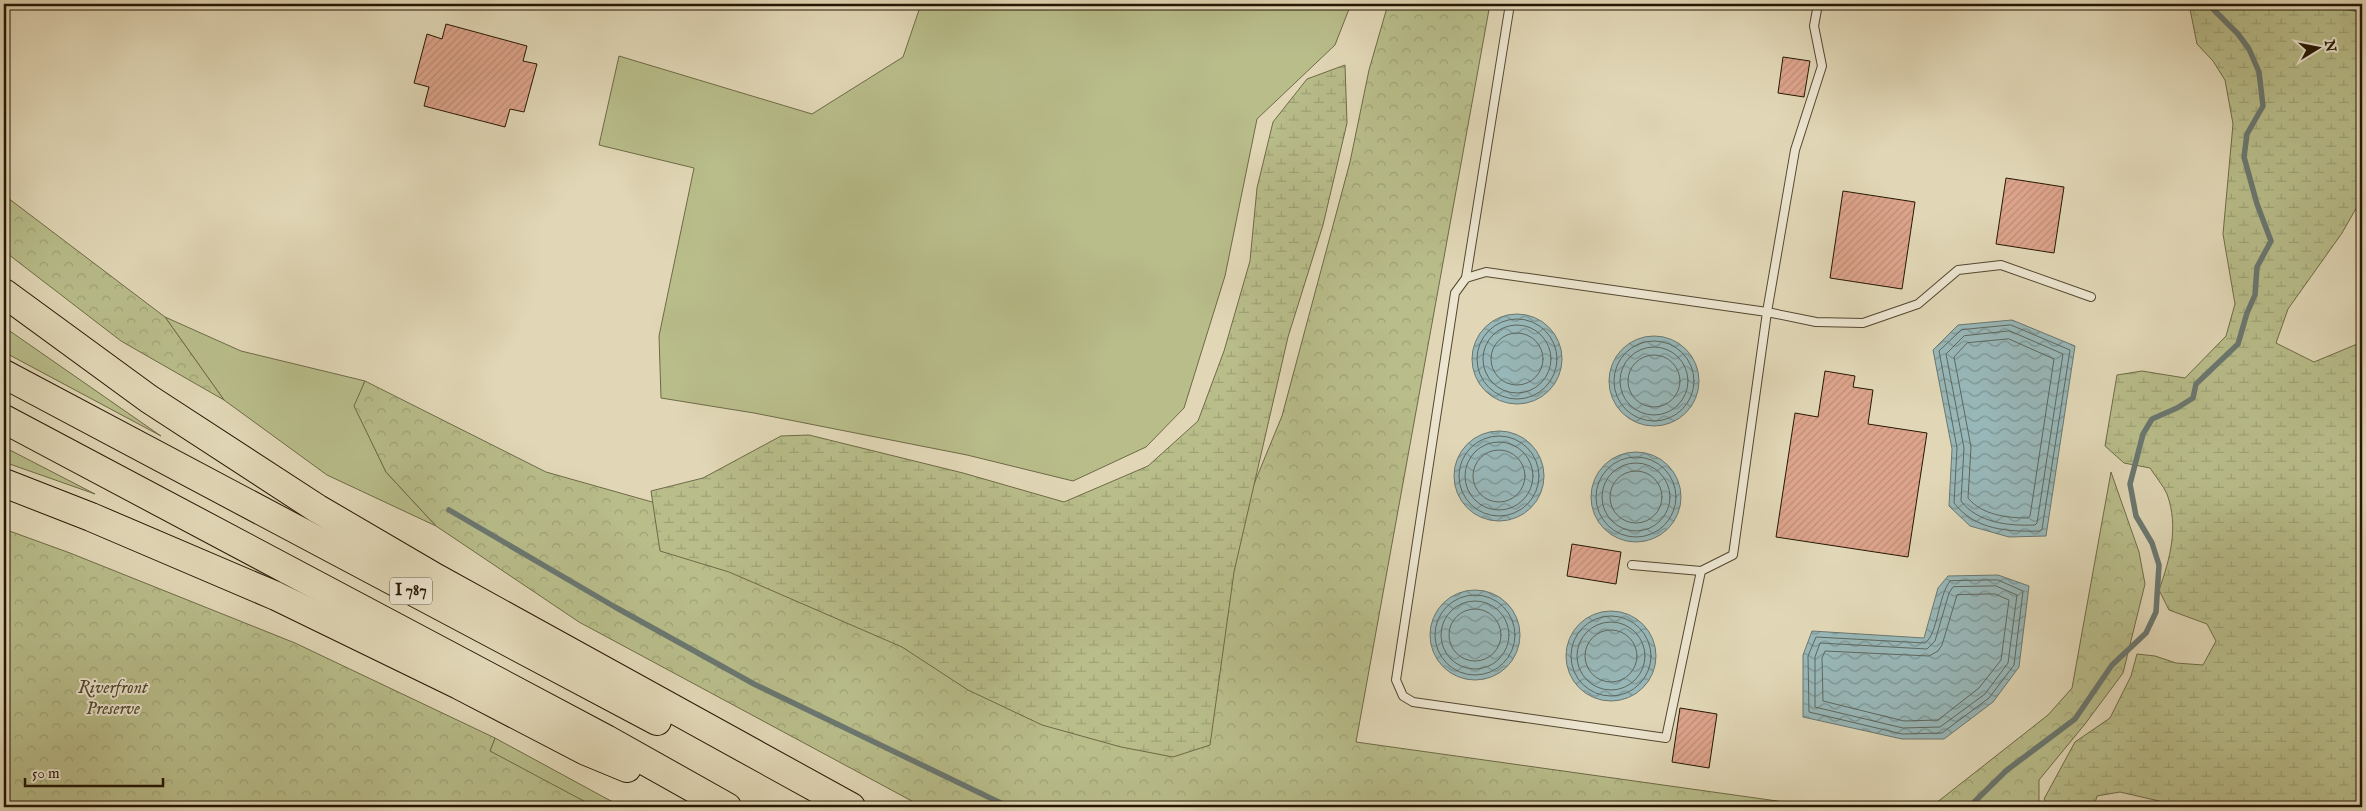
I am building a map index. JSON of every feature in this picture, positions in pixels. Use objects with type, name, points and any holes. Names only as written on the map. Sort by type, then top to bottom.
[{"type":"highway","points":[[4,293],[149,399],[318,508],[436,578],[851,807]]},
{"type":"highway","name":"I 787","points":[[4,374],[819,807]]},
{"type":"highway","name":"I 787","points":[[4,419],[606,739],[728,807]]},
{"type":"highway","points":[[4,483],[91,517],[276,596],[459,685],[586,751],[722,807]]},
{"type":"lane","points":[[1510,4],[1466,278],[1454,292],[1396,680],[1403,696],[1413,702],[1666,738],[1701,571]]},
{"type":"lane","points":[[1632,565],[1701,571],[1733,555],[1767,312],[1795,150],[1822,66],[1814,26],[1818,4]]},
{"type":"lane","points":[[1466,278],[1486,272],[1767,312],[1816,322],[1862,323],[1918,304],[1958,270],[2001,265],[2091,297]]},
{"type":"green space","points":[[921,4],[1351,4],[1335,45],[1257,119],[1225,276],[1184,408],[1146,447],[1073,481],[967,455],[754,413],[661,398],[659,336],[694,168],[599,145],[619,56],[812,114],[903,57]]},
{"type":"green space","points":[[1388,4],[1490,4],[1356,742],[1820,807],[923,807],[579,622],[436,526],[386,472],[354,406],[365,381],[546,472],[684,511],[1207,598],[1282,416],[1350,162],[1369,70]]},
{"type":"green space","points":[[2189,4],[2362,4],[2362,198],[2342,233],[2288,309],[2276,343],[2314,362],[2362,342],[2362,807],[2185,807],[2120,792],[2097,796],[2094,807],[2050,807],[2044,799],[2075,742],[2110,718],[2131,676],[2137,654],[2155,656],[2176,663],[2203,665],[2216,641],[2207,624],[2169,610],[2159,590],[2170,555],[2173,531],[2171,506],[2167,494],[2150,468],[2124,463],[2105,446],[2117,375],[2142,371],[2185,378],[2226,336],[2235,304],[2223,234],[2233,124],[2225,80],[2213,61],[2197,44]]},
{"type":"green space","points":[[1345,65],[1347,123],[1323,225],[1288,337],[1234,572],[1210,745],[1173,757],[1121,747],[1042,725],[968,690],[902,647],[729,572],[660,551],[651,491],[703,478],[781,436],[809,435],[963,473],[1064,502],[1148,466],[1198,421],[1224,351],[1250,261],[1257,188],[1273,122],[1307,79]]},
{"type":"green space","points":[[4,195],[165,317],[224,400],[121,341],[4,251]]},
{"type":"green space","points":[[165,317],[241,351],[365,381],[355,407],[386,472],[436,526],[327,475],[224,400]]},
{"type":"green space","points":[[4,327],[161,436],[4,352]]},
{"type":"green space","points":[[4,447],[95,494],[4,462]]},
{"type":"green space","points":[[2111,472],[2139,552],[2145,584],[2123,673],[2085,724],[2039,780],[2039,807],[1931,807],[2048,715],[2072,688]]},
{"type":"green space","name":"Riverfront Preserve","points":[[4,529],[70,553],[295,643],[495,738],[490,751],[595,807],[4,807]]},
{"type":"green space","points":[[495,738],[622,807],[467,807]]},
{"type":"water","points":[[1517,314],[1534,317],[1549,327],[1559,342],[1562,359],[1559,376],[1549,391],[1534,401],[1517,404],[1500,401],[1485,391],[1475,376],[1472,359],[1475,342],[1485,327],[1500,317]]},
{"type":"water","points":[[2012,320],[2075,346],[2046,536],[2009,537],[1970,526],[1949,506],[1952,449],[1933,350],[1958,325]]},
{"type":"water","points":[[1654,336],[1671,339],[1686,349],[1696,364],[1699,381],[1696,398],[1686,413],[1671,423],[1654,426],[1637,423],[1622,413],[1612,398],[1609,381],[1612,364],[1622,349],[1637,339]]},
{"type":"water","points":[[1499,431],[1516,434],[1531,444],[1541,459],[1544,476],[1541,493],[1531,508],[1516,518],[1499,521],[1482,518],[1467,508],[1457,493],[1454,476],[1457,459],[1467,444],[1482,434]]},
{"type":"water","points":[[1636,452],[1653,455],[1668,465],[1678,480],[1681,497],[1678,514],[1668,529],[1653,539],[1636,542],[1619,539],[1604,529],[1594,514],[1591,497],[1594,480],[1604,465],[1619,455]]},
{"type":"water","points":[[1998,575],[2029,586],[2019,667],[1993,702],[1944,739],[1902,739],[1803,717],[1803,655],[1812,631],[1924,638],[1938,588],[1948,576]]},
{"type":"water","points":[[1475,590],[1492,593],[1507,603],[1517,618],[1520,635],[1517,652],[1507,667],[1492,677],[1475,680],[1458,677],[1443,667],[1433,652],[1430,635],[1433,618],[1443,603],[1458,593]]},
{"type":"water","points":[[1611,611],[1628,614],[1643,624],[1653,639],[1656,656],[1653,673],[1643,688],[1628,698],[1611,701],[1594,698],[1579,688],[1569,673],[1566,656],[1569,639],[1579,624],[1594,614]]},
{"type":"building","points":[[446,24],[527,46],[523,61],[537,64],[524,112],[510,109],[505,127],[424,106],[429,87],[414,83],[427,34],[442,39]]},
{"type":"building","points":[[1783,57],[1810,61],[1804,97],[1778,93]]},
{"type":"building","points":[[2006,178],[2064,187],[2054,253],[1996,244]]},
{"type":"building","points":[[1843,191],[1915,202],[1902,289],[1830,278]]},
{"type":"building","points":[[1825,371],[1855,376],[1853,387],[1873,390],[1868,424],[1927,433],[1908,557],[1776,537],[1795,413],[1818,417]]},
{"type":"building","points":[[1572,544],[1621,552],[1616,584],[1567,576]]},
{"type":"building","points":[[1680,708],[1717,714],[1709,768],[1672,762]]},
{"type":"waterway","points":[[1969,807],[2007,770],[2075,719],[2112,665],[2146,633],[2156,612],[2159,565],[2152,543],[2136,516],[2130,484],[2143,434],[2152,419],[2177,408],[2193,398],[2196,384],[2238,344],[2247,313],[2255,295],[2257,267],[2271,241],[2257,204],[2244,157],[2247,134],[2263,106],[2259,72],[2249,49],[2238,34],[2208,4]]},
{"type":"waterway","points":[[2342,4],[2344,7],[2362,10]]},
{"type":"waterway","points":[[449,510],[615,607],[754,684],[1009,807]]}]
